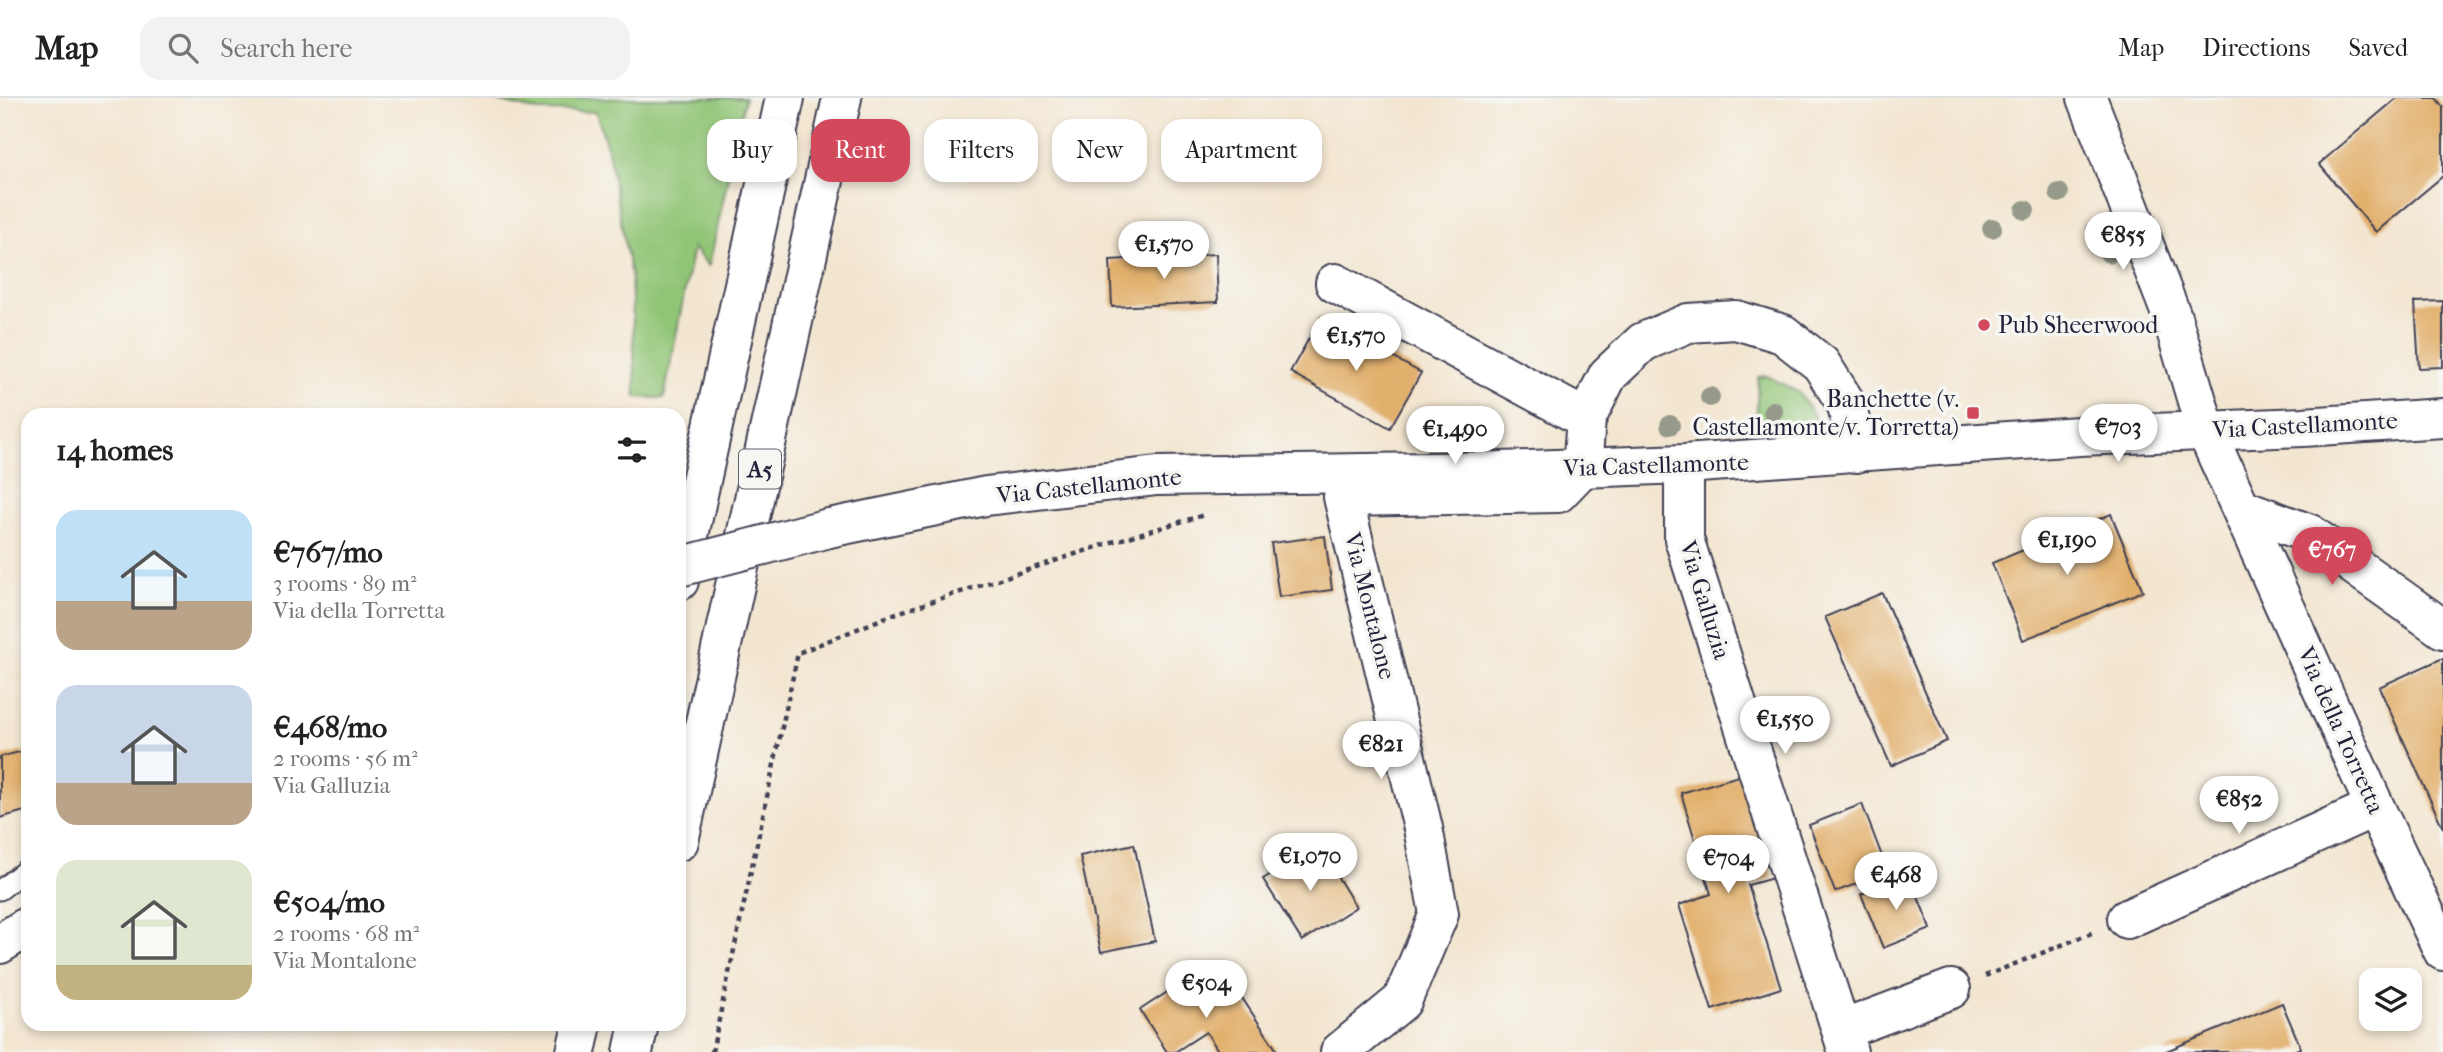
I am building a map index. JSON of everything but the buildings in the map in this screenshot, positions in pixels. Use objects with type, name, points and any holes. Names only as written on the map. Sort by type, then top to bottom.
[{"type":"main road","name":"A5","points":[[686,549],[785,98]]},
{"type":"main road","name":"A5","points":[[686,809],[842,98]]},
{"type":"main road","name":"Via della Torretta","points":[[2087,98],[2171,314],[2206,431],[2375,807],[2443,951]]},
{"type":"main road","points":[[1335,283],[1586,419]]},
{"type":"main road","points":[[1582,468],[1586,419],[1608,375],[1643,342],[1688,323],[1736,320],[1783,334],[1821,364],[1847,405],[1856,453]]},
{"type":"main road","name":"Via Castellamonte","points":[[686,565],[829,528],[986,496],[1157,476],[1684,464],[2079,436],[2304,427],[2443,418]]},
{"type":"main road","name":"Via Galluzia","points":[[1684,464],[1684,539],[1845,1041]]},
{"type":"main road","name":"Via Montalone","points":[[1340,1052],[1402,1001],[1439,915],[1423,828],[1343,498],[1558,493],[1582,468]]},
{"type":"main road","points":[[2241,508],[2310,534],[2443,629]]},
{"type":"main road","points":[[2127,919],[2375,807]]},
{"type":"main road","points":[[0,944],[21,930]]},
{"type":"main road","points":[[1845,1041],[1951,989]]},
{"type":"main road","points":[[576,1052],[580,1031]]},
{"type":"main road","points":[[633,1052],[638,1031]]},
{"type":"lane","points":[[0,890],[21,874]]},
{"type":"path","points":[[712,1052],[798,653],[894,614],[1112,542],[1213,512]]},
{"type":"path","points":[[1951,989],[2127,919]]},
{"type":"green space","points":[[484,98],[745,98],[740,119],[707,119],[707,182],[727,182],[709,266],[693,248],[664,398],[636,397],[631,276],[608,150],[596,112],[538,111]]},
{"type":"green space","points":[[1767,376],[1798,392],[1824,430],[1756,434],[1758,377]]},
{"type":"place","name":"Pub Sheerwood","points":[[1984,325]]},
{"type":"place","name":"Banchette (v. Castellamonte/v. Torretta)","points":[[1973,413]]}]
